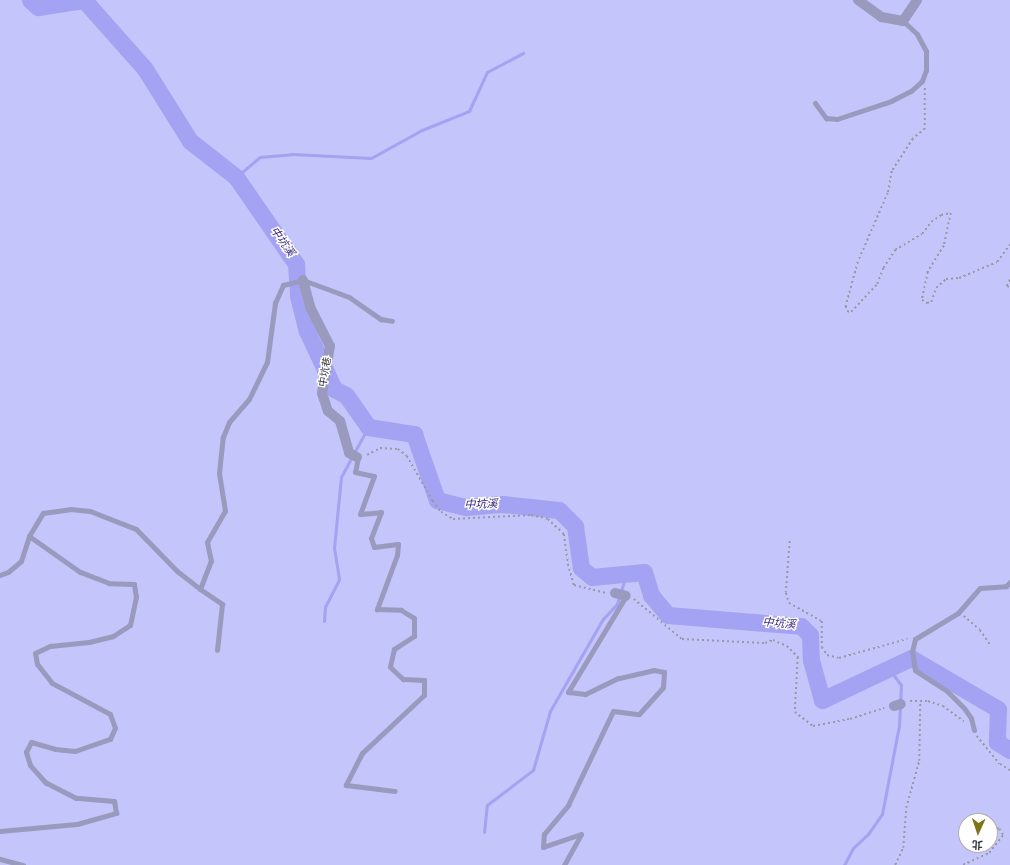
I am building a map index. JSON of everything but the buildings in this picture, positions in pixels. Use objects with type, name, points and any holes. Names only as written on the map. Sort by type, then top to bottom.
[{"type":"street","points":[[858,0],[881,17],[903,21],[917,0]]},
{"type":"street","name":"中坑巷","points":[[303,280],[310,307],[330,346],[322,393],[328,411],[340,420],[354,455]]},
{"type":"street","points":[[615,593],[626,596]]},
{"type":"lane","points":[[815,103],[826,118],[837,119],[891,101],[911,91],[922,81],[926,70],[926,51],[917,34],[903,21]]},
{"type":"lane","points":[[200,589],[210,561],[207,542],[226,511],[219,473],[223,437],[229,422],[249,399],[267,362],[275,303],[283,285],[303,280],[349,297],[381,319],[392,321]]},
{"type":"lane","points":[[354,455],[354,472],[374,476],[360,514],[381,512],[371,538],[374,547],[398,544],[397,555],[377,609],[401,610],[414,618],[414,636],[394,649],[390,667],[403,679],[424,680],[424,695],[362,753],[346,785],[395,791]]},
{"type":"lane","points":[[0,575],[8,572],[21,561],[29,536],[42,513],[70,509],[90,511],[136,529],[177,571],[222,604],[218,650]]},
{"type":"lane","points":[[0,831],[77,824],[116,813],[114,801],[76,798],[46,783],[30,765],[26,752],[31,742],[55,749],[75,751],[110,739],[115,728],[110,714],[52,683],[37,664],[36,653],[50,646],[89,642],[113,636],[130,625],[136,597],[134,584],[109,583],[80,572],[29,536]]},
{"type":"lane","points":[[974,730],[972,718],[960,704],[947,691],[916,670],[911,658],[915,639],[958,613],[980,588],[1006,586],[1010,582]]},
{"type":"lane","points":[[564,865],[581,834],[543,847],[544,834],[568,804],[613,711],[639,714],[663,687],[664,672],[654,670],[618,678],[584,694],[568,692],[626,596]]},
{"type":"lane","points":[[0,859],[23,865]]},
{"type":"path","points":[[922,81],[926,112],[925,129],[913,139],[892,171],[888,193],[858,262],[846,306],[847,311],[851,312],[878,284],[883,268],[895,250],[922,234],[931,222],[941,215],[951,213],[944,246],[928,272],[922,300],[927,303],[931,302],[936,288],[946,280],[959,278],[997,262],[1010,244]]},
{"type":"path","points":[[1010,280],[1007,286],[1010,287]]},
{"type":"path","points":[[354,455],[364,457],[380,448],[398,449],[407,456],[441,512],[453,519],[531,515],[548,519],[564,534],[568,564],[574,585],[598,593],[615,593]]},
{"type":"path","points":[[790,541],[786,593],[789,604],[822,621],[822,647],[827,655],[839,658],[870,651],[903,640],[915,639]]},
{"type":"path","points":[[626,596],[642,604],[682,639],[765,643],[773,640],[787,646],[798,658],[795,712],[813,726],[850,719],[920,700],[943,706],[974,730],[986,749],[1010,770]]},
{"type":"path","points":[[958,613],[980,630],[990,646]]},
{"type":"path","points":[[895,865],[903,848],[906,808],[919,761],[920,700]]},
{"type":"path","points":[[998,829],[1003,835],[998,841]]},
{"type":"path","points":[[963,865],[989,853]]},
{"type":"shaded area","points":[[0,0],[1010,0],[1010,865],[0,865]]},
{"type":"waterway","name":"中坑溪","points":[[30,0],[38,7],[84,0],[145,69],[190,141],[236,177],[296,264],[298,296],[307,331],[334,389],[346,395],[368,427],[414,434],[437,500],[466,507],[502,504],[559,510],[575,526],[581,568],[592,577],[644,572],[651,595],[668,615],[801,626],[810,635],[811,660],[822,700],[911,658],[998,709],[997,742],[1010,750]]},
{"type":"waterway","points":[[236,177],[260,157],[292,154],[371,158],[422,130],[469,111],[487,72],[523,53]]},
{"type":"waterway","points":[[324,621],[325,607],[339,579],[334,548],[341,477],[368,427]]},
{"type":"waterway","points":[[484,832],[487,805],[533,770],[550,711],[603,619],[617,604],[626,574]]},
{"type":"waterway","points":[[844,865],[853,848],[868,834],[882,814],[899,726],[901,685],[889,669]]}]
